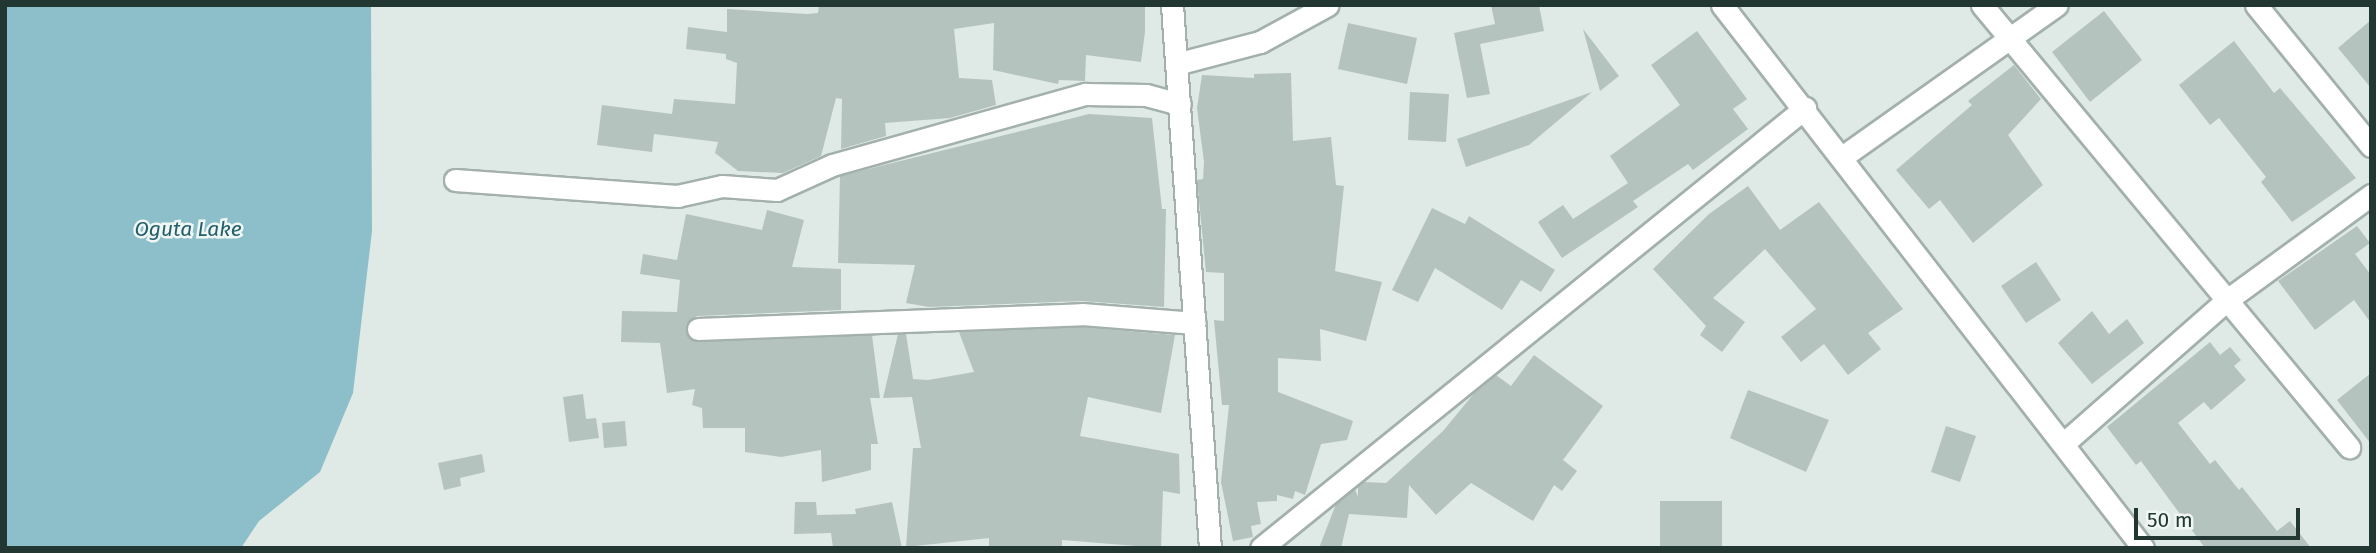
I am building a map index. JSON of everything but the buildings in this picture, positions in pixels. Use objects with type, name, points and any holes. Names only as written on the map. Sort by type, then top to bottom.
[{"type":"street","points":[[1172,5],[1210,548]]},
{"type":"street","points":[[1176,64],[1260,42],[1328,5]]},
{"type":"street","points":[[1722,5],[1805,108],[2143,548]]},
{"type":"street","points":[[1982,5],[2349,447]]},
{"type":"street","points":[[1842,157],[2057,5]]},
{"type":"street","points":[[2256,5],[2371,146]]},
{"type":"street","points":[[455,180],[677,196],[722,186],[777,190],[832,165],[1085,94],[1146,95],[1180,104]]},
{"type":"street","points":[[1261,548],[1805,108]]},
{"type":"street","points":[[2063,444],[2227,300],[2371,195]]},
{"type":"street","points":[[698,329],[1082,314],[1195,323]]},
{"type":"water","name":"Oguta Lake","points":[[5,5],[371,5],[372,231],[353,393],[320,472],[259,521],[241,548],[5,548]]}]
